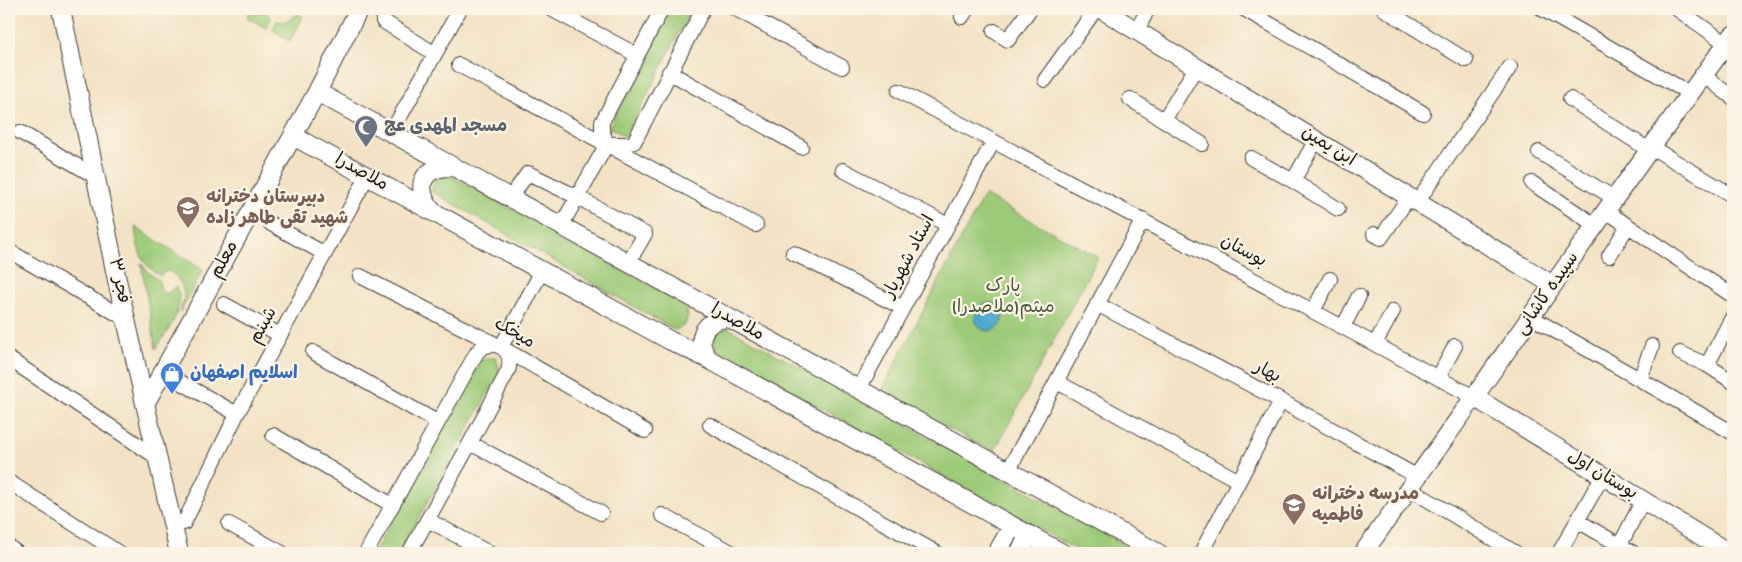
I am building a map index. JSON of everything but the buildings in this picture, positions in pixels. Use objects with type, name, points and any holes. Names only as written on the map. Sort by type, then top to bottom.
[{"type":"street","name":"فجر ۳","points":[[61,9],[144,404],[179,553]]},
{"type":"street","name":"معلم","points":[[144,404],[317,92],[359,9]]},
{"type":"street","points":[[391,132],[460,9]]},
{"type":"street","points":[[551,9],[637,55]]},
{"type":"street","points":[[561,226],[607,144],[602,130],[602,122],[662,9]]},
{"type":"street","points":[[607,144],[634,142],[701,13],[701,9]]},
{"type":"street","points":[[736,9],[842,67]]},
{"type":"street","points":[[994,31],[1008,40],[1030,9]]},
{"type":"street","points":[[1045,80],[1096,9]]},
{"type":"street","name":"ابن یمین","points":[[1101,9],[1197,66],[1553,286]]},
{"type":"street","points":[[1137,30],[1148,9]]},
{"type":"street","points":[[1244,9],[1423,113]]},
{"type":"street","points":[[1384,9],[1466,60]]},
{"type":"street","points":[[1542,9],[1688,94]]},
{"type":"street","points":[[1677,9],[1730,39]]},
{"type":"street","points":[[383,21],[435,54]]},
{"type":"street","name":"سپیده کاشانی","points":[[1363,553],[1688,94],[1730,39]]},
{"type":"street","points":[[459,65],[756,225]]},
{"type":"street","points":[[1164,120],[1197,66]]},
{"type":"street","points":[[1374,234],[1381,238],[1413,199],[1510,67]]},
{"type":"street","points":[[669,72],[801,147]]},
{"type":"street","points":[[1703,75],[1733,98]]},
{"type":"street","name":"بوستان","points":[[899,90],[1474,398]]},
{"type":"street","name":"ملاصدرا","points":[[317,92],[1158,553]]},
{"type":"street","points":[[1130,99],[1202,144]]},
{"type":"street","points":[[1570,99],[1650,149],[1733,196]]},
{"type":"street","points":[[20,132],[96,178]]},
{"type":"street","name":"ملاصدرا","points":[[293,136],[671,341],[710,360],[1062,553]]},
{"type":"street","points":[[1293,181],[1316,140]]},
{"type":"street","name":"استاد شهریار","points":[[859,389],[994,142]]},
{"type":"street","points":[[399,194],[414,184],[420,174],[423,165],[418,147]]},
{"type":"street","points":[[1539,152],[1605,211],[1733,296]]},
{"type":"street","points":[[1251,158],[1338,209]]},
{"type":"street","points":[[432,211],[423,198],[422,184],[426,177],[437,169],[453,167]]},
{"type":"street","points":[[843,170],[948,225]]},
{"type":"street","points":[[510,198],[528,173],[645,234],[628,263]]},
{"type":"street","name":"شبنم","points":[[184,523],[237,414],[367,177]]},
{"type":"street","points":[[1532,183],[1605,211]]},
{"type":"street","points":[[1008,471],[1057,382],[1096,304],[1144,220]]},
{"type":"street","points":[[271,224],[325,254]]},
{"type":"street","points":[[1609,256],[1628,226]]},
{"type":"street","points":[[9,251],[126,319]]},
{"type":"street","points":[[793,253],[903,308]]},
{"type":"street","points":[[502,347],[542,271]]},
{"type":"street","name":"میخک","points":[[360,276],[502,347],[645,431]]},
{"type":"street","points":[[1314,312],[1330,280]]},
{"type":"street","points":[[1343,327],[1359,296]]},
{"type":"street","points":[[671,341],[687,337],[697,329],[700,316],[696,300]]},
{"type":"street","points":[[224,304],[280,335]]},
{"type":"street","name":"بهار","points":[[1096,304],[1281,401],[1414,483],[1516,553]]},
{"type":"street","points":[[1375,344],[1393,311]]},
{"type":"street","points":[[1707,365],[1733,316]]},
{"type":"street","points":[[1531,317],[1733,432]]},
{"type":"street","points":[[710,360],[702,349],[702,336],[714,321],[727,318]]},
{"type":"street","name":"میخک","points":[[366,553],[477,352],[491,344],[502,347],[509,355],[510,365],[508,370],[409,553]]},
{"type":"street","points":[[1438,378],[1455,346]]},
{"type":"street","points":[[1640,379],[1652,346]]},
{"type":"street","points":[[313,352],[437,422]]},
{"type":"street","points":[[1680,353],[1707,365],[1733,382]]},
{"type":"street","points":[[9,359],[158,458]]},
{"type":"street","points":[[175,379],[237,414]]},
{"type":"street","points":[[1057,382],[1239,480]]},
{"type":"street","name":"بوستان اول","points":[[1474,398],[1729,553]]},
{"type":"street","points":[[1201,553],[1281,401]]},
{"type":"street","points":[[710,425],[937,553]]},
{"type":"street","points":[[274,436],[392,505]]},
{"type":"street","points":[[470,443],[601,513]]},
{"type":"street","points":[[1559,553],[1602,477]]},
{"type":"street","points":[[9,482],[119,553]]},
{"type":"street","points":[[1618,549],[1643,500]]},
{"type":"street","points":[[662,515],[734,553]]},
{"type":"street","points":[[428,520],[488,553]]},
{"type":"street","points":[[1578,521],[1618,549],[1633,553]]},
{"type":"street","points":[[229,524],[282,553]]},
{"type":"street","points":[[997,553],[1012,526]]},
{"type":"street","points":[[1019,553],[1029,535]]},
{"type":"street","points":[[9,547],[17,553]]},
{"type":"green space","points":[[251,9],[265,9],[271,18],[266,28],[247,17]]},
{"type":"green space","points":[[671,9],[691,9],[626,137],[609,127]]},
{"type":"green space","points":[[297,14],[303,17],[290,41],[272,30],[277,21],[288,20]]},
{"type":"green space","points":[[449,175],[685,305],[688,315],[685,325],[675,330],[431,191],[436,178]]},
{"type":"green space","name":"پارک میثم(ملاصدرا)","points":[[984,195],[1098,257],[994,452],[880,393]]},
{"type":"green space","points":[[135,227],[203,270],[180,312],[184,296],[180,282],[169,271],[164,272],[160,276],[148,266],[141,255],[137,243]]},
{"type":"green space","points":[[141,263],[159,281],[164,293],[166,294],[176,287],[179,295],[179,303],[174,320],[156,349]]},
{"type":"green space","points":[[728,328],[1140,553],[1082,553],[716,350],[712,333]]},
{"type":"green space","points":[[496,357],[500,372],[399,553],[374,553],[481,360]]},
{"type":"water","points":[[989,303],[999,307],[1003,317],[999,327],[989,331],[979,327],[975,317],[979,307]]},
{"type":"place","name":"مسجد المهدی عج","points":[[366,148]]},
{"type":"place","name":"دبیرستان دخترانه شهید تقی طاهر زاده","points":[[188,229]]},
{"type":"place","name":"اسلایم اصفهان","points":[[172,395]]},
{"type":"place","name":"مدرسه دخترانه فاطمیه","points":[[1294,526]]}]
